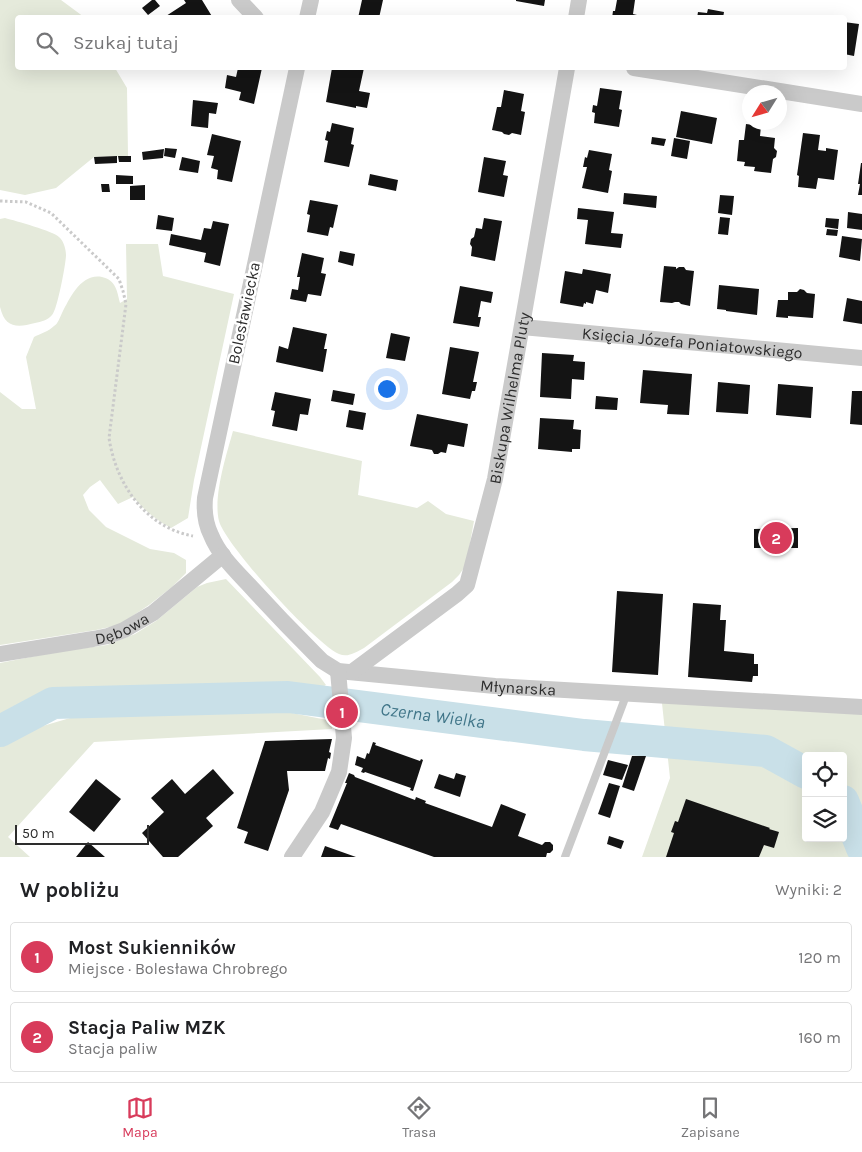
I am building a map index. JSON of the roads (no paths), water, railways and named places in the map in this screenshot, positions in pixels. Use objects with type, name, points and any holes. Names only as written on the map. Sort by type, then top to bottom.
[{"type":"street","points":[[239,0],[253,15]]},
{"type":"street","points":[[308,15],[311,0]]},
{"type":"street","points":[[576,15],[579,0]]},
{"type":"street","name":"Bolesławiecka","points":[[223,555],[210,535],[204,510],[205,498],[296,70]]},
{"type":"street","name":"Biskupa Wilhelma Pluty","points":[[343,676],[457,594],[467,584],[495,479],[567,70]]},
{"type":"street","points":[[647,70],[862,104]]},
{"type":"street","name":"Księcia Józefa Poniatowskiego","points":[[522,327],[862,358]]},
{"type":"street","points":[[223,555],[281,620],[314,653],[343,676],[344,738],[340,772],[322,812],[292,857]]},
{"type":"street","name":"Dębowa","points":[[0,654],[93,639],[124,630],[153,612],[223,555]]},
{"type":"street","name":"Młynarska","points":[[343,676],[862,707]]},
{"type":"lane","points":[[565,857],[627,693]]},
{"type":"waterway","name":"Czerna Wielka","points":[[0,731],[53,703],[288,697],[584,735],[766,751],[802,771]]},
{"type":"waterway","name":"Czerna Wielka","points":[[847,811],[862,848]]},
{"type":"place","name":"Stacja Paliw MZK","points":[[776,538]]},
{"type":"place","name":"Most Sukienników","points":[[342,712]]}]
